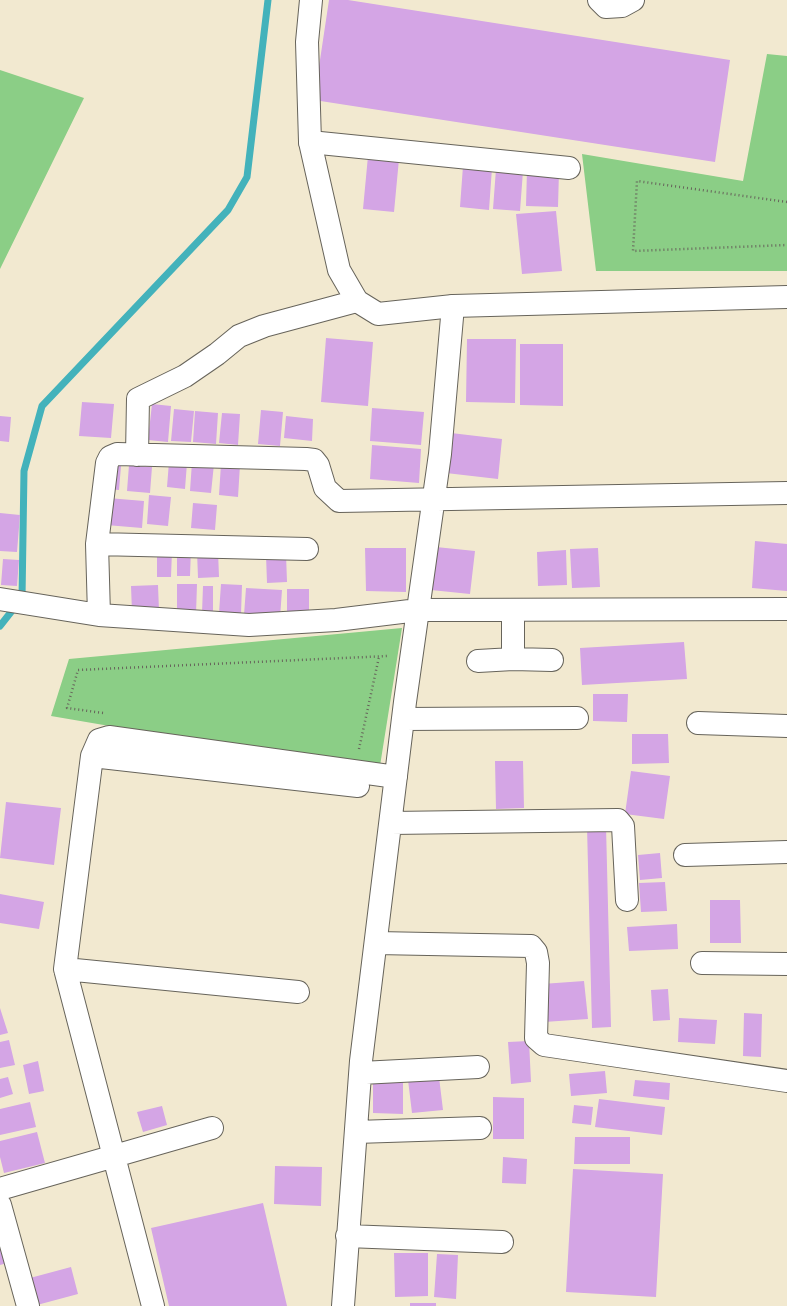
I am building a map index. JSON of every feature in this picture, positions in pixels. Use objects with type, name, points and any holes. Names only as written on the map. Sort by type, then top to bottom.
[{"type":"street","points":[[311,0],[307,42],[310,142],[339,270],[357,301],[378,314],[453,306],[787,297]]},
{"type":"street","points":[[599,0],[606,6],[622,6],[633,0]]},
{"type":"street","points":[[310,142],[569,168]]},
{"type":"street","points":[[137,455],[138,399],[185,376],[217,354],[239,336],[264,326],[357,301]]},
{"type":"street","points":[[343,1306],[360,1072],[412,655],[440,454],[453,306]]},
{"type":"street","points":[[99,616],[97,544],[107,463],[110,457],[117,454],[314,460],[318,465],[325,488],[339,501],[787,494]]},
{"type":"street","points":[[97,544],[307,549]]},
{"type":"street","points":[[0,599],[99,616],[249,625],[336,620],[418,610],[787,609]]},
{"type":"street","points":[[513,610],[513,659]]},
{"type":"street","points":[[478,661],[513,659],[552,660]]},
{"type":"street","points":[[404,718],[577,718]]},
{"type":"street","points":[[698,723],[787,726]]},
{"type":"street","points":[[153,1306],[65,969],[92,756],[396,784]]},
{"type":"street","points":[[391,823],[618,820],[623,826],[628,900]]},
{"type":"street","points":[[685,855],[787,852]]},
{"type":"street","points":[[377,943],[531,946],[536,952],[538,963],[536,1038],[544,1045],[787,1081]]},
{"type":"street","points":[[702,963],[787,964]]},
{"type":"street","points":[[65,969],[298,992]]},
{"type":"street","points":[[360,1072],[478,1067]]},
{"type":"street","points":[[0,1189],[212,1128]]},
{"type":"street","points":[[356,1132],[480,1128]]},
{"type":"street","points":[[0,1205],[28,1306]]},
{"type":"street","points":[[347,1236],[502,1242]]},
{"type":"path","points":[[787,202],[637,181],[633,251],[787,245]]},
{"type":"path","points":[[66,708],[78,670],[412,655]]},
{"type":"path","points":[[359,749],[379,657]]},
{"type":"green space","points":[[767,54],[787,56],[787,271],[596,271],[582,154],[743,181]]},
{"type":"green space","points":[[0,70],[84,98],[0,269]]},
{"type":"green space","points":[[402,628],[379,772],[51,716],[69,659]]},
{"type":"building","points":[[329,0],[348,0],[730,60],[715,162],[314,100]]},
{"type":"building","points":[[368,156],[399,159],[394,212],[363,209]]},
{"type":"building","points":[[463,166],[492,168],[489,210],[460,207]]},
{"type":"building","points":[[496,169],[523,171],[520,211],[493,209]]},
{"type":"building","points":[[527,170],[559,171],[558,207],[526,206]]},
{"type":"building","points":[[556,211],[562,271],[522,274],[516,214]]},
{"type":"building","points":[[326,338],[373,342],[368,406],[321,402]]},
{"type":"building","points":[[467,339],[516,339],[515,403],[466,402]]},
{"type":"building","points":[[520,344],[563,344],[563,406],[520,405]]},
{"type":"building","points":[[82,402],[114,404],[111,438],[79,436]]},
{"type":"building","points":[[152,404],[171,406],[168,442],[148,440]]},
{"type":"building","points":[[372,408],[424,412],[421,445],[370,441]]},
{"type":"building","points":[[174,409],[194,411],[191,442],[171,441]]},
{"type":"building","points":[[261,410],[283,412],[280,446],[258,444]]},
{"type":"building","points":[[195,411],[218,413],[216,444],[193,442]]},
{"type":"building","points":[[222,413],[240,414],[238,445],[219,443]]},
{"type":"building","points":[[0,416],[11,417],[9,442],[0,441]]},
{"type":"building","points":[[286,416],[313,419],[312,441],[284,438]]},
{"type":"building","points":[[451,433],[502,439],[498,479],[446,473]]},
{"type":"building","points":[[372,445],[421,449],[419,483],[370,479]]},
{"type":"building","points":[[169,462],[187,463],[185,489],[167,487]]},
{"type":"building","points":[[192,462],[214,464],[211,493],[190,491]]},
{"type":"building","points":[[221,464],[240,465],[238,497],[219,495]]},
{"type":"building","points":[[110,465],[121,466],[119,490],[108,489]]},
{"type":"building","points":[[129,465],[152,467],[150,493],[127,491]]},
{"type":"building","points":[[149,495],[171,497],[168,526],[147,524]]},
{"type":"building","points":[[108,498],[144,501],[142,528],[106,525]]},
{"type":"building","points":[[193,503],[217,505],[215,530],[191,528]]},
{"type":"building","points":[[0,513],[20,515],[17,552],[0,551]]},
{"type":"building","points":[[755,541],[787,544],[787,591],[752,588]]},
{"type":"building","points":[[436,547],[475,551],[470,594],[431,590]]},
{"type":"building","points":[[365,548],[406,548],[406,592],[366,591]]},
{"type":"building","points":[[598,548],[600,587],[572,588],[570,549]]},
{"type":"building","points":[[177,549],[191,549],[190,576],[177,576]]},
{"type":"building","points":[[566,550],[567,585],[538,586],[537,552]]},
{"type":"building","points":[[157,551],[172,551],[171,577],[157,577]]},
{"type":"building","points":[[197,551],[218,551],[219,577],[198,578]]},
{"type":"building","points":[[286,554],[287,582],[267,583],[266,555]]},
{"type":"building","points":[[3,559],[19,560],[17,586],[1,585]]},
{"type":"building","points":[[177,584],[197,584],[196,614],[177,614]]},
{"type":"building","points":[[221,584],[242,585],[241,614],[219,613]]},
{"type":"building","points":[[158,585],[159,611],[132,612],[131,586]]},
{"type":"building","points":[[203,586],[213,586],[213,613],[202,613]]},
{"type":"building","points":[[246,588],[282,590],[280,618],[244,615]]},
{"type":"building","points":[[287,589],[309,589],[309,614],[287,614]]},
{"type":"building","points":[[684,642],[687,679],[582,685],[580,648]]},
{"type":"building","points":[[593,694],[628,694],[627,722],[593,721]]},
{"type":"building","points":[[632,734],[668,734],[669,763],[632,764]]},
{"type":"building","points":[[495,761],[523,761],[524,808],[496,809]]},
{"type":"building","points":[[631,771],[670,776],[664,819],[625,814]]},
{"type":"building","points":[[6,802],[61,808],[54,865],[0,858]]},
{"type":"building","points":[[587,826],[606,826],[611,1027],[592,1028]]},
{"type":"building","points":[[660,853],[662,878],[640,880],[638,855]]},
{"type":"building","points":[[665,882],[667,911],[641,912],[639,883]]},
{"type":"building","points":[[0,894],[44,902],[39,929],[0,923]]},
{"type":"building","points":[[710,900],[740,900],[741,943],[710,943]]},
{"type":"building","points":[[677,924],[678,949],[629,951],[627,927]]},
{"type":"building","points":[[584,981],[588,1019],[544,1022],[542,984]]},
{"type":"building","points":[[668,989],[670,1020],[653,1021],[651,990]]},
{"type":"building","points":[[0,1008],[8,1033],[0,1035]]},
{"type":"building","points":[[744,1013],[762,1014],[761,1057],[743,1056]]},
{"type":"building","points":[[679,1018],[717,1020],[715,1044],[678,1042]]},
{"type":"building","points":[[9,1040],[15,1065],[0,1068],[0,1042]]},
{"type":"building","points":[[529,1041],[531,1082],[511,1084],[508,1042]]},
{"type":"building","points":[[38,1061],[44,1091],[29,1094],[23,1065]]},
{"type":"building","points":[[605,1071],[607,1093],[571,1096],[569,1074]]},
{"type":"building","points":[[373,1076],[403,1077],[403,1114],[373,1113]]},
{"type":"building","points":[[8,1077],[13,1094],[0,1098],[0,1079]]},
{"type":"building","points":[[439,1077],[443,1110],[412,1113],[408,1080]]},
{"type":"building","points":[[635,1080],[670,1083],[669,1100],[633,1096]]},
{"type":"building","points":[[493,1097],[524,1098],[524,1139],[493,1139]]},
{"type":"building","points":[[599,1099],[665,1107],[662,1135],[595,1127]]},
{"type":"building","points":[[30,1102],[36,1127],[0,1135],[0,1109]]},
{"type":"building","points":[[574,1105],[593,1107],[591,1125],[572,1123]]},
{"type":"building","points":[[162,1106],[167,1125],[143,1132],[137,1112]]},
{"type":"building","points":[[37,1132],[45,1163],[4,1173],[0,1157],[0,1141]]},
{"type":"building","points":[[575,1137],[630,1137],[630,1164],[574,1164]]},
{"type":"building","points":[[503,1157],[527,1159],[526,1184],[502,1183]]},
{"type":"building","points":[[275,1166],[322,1167],[321,1206],[274,1204]]},
{"type":"building","points":[[573,1169],[663,1174],[656,1297],[566,1292]]},
{"type":"building","points":[[263,1203],[287,1306],[169,1306],[151,1228]]},
{"type":"building","points":[[0,1225],[11,1262],[0,1265]]},
{"type":"building","points":[[394,1253],[428,1253],[428,1296],[395,1297]]},
{"type":"building","points":[[437,1254],[458,1255],[456,1299],[434,1297]]},
{"type":"building","points":[[71,1267],[78,1294],[37,1305],[30,1278]]},
{"type":"building","points":[[410,1303],[436,1303],[436,1306],[410,1306]]},
{"type":"waterway","points":[[0,626],[22,598],[24,471],[42,406],[228,210],[247,177],[268,0]]}]
